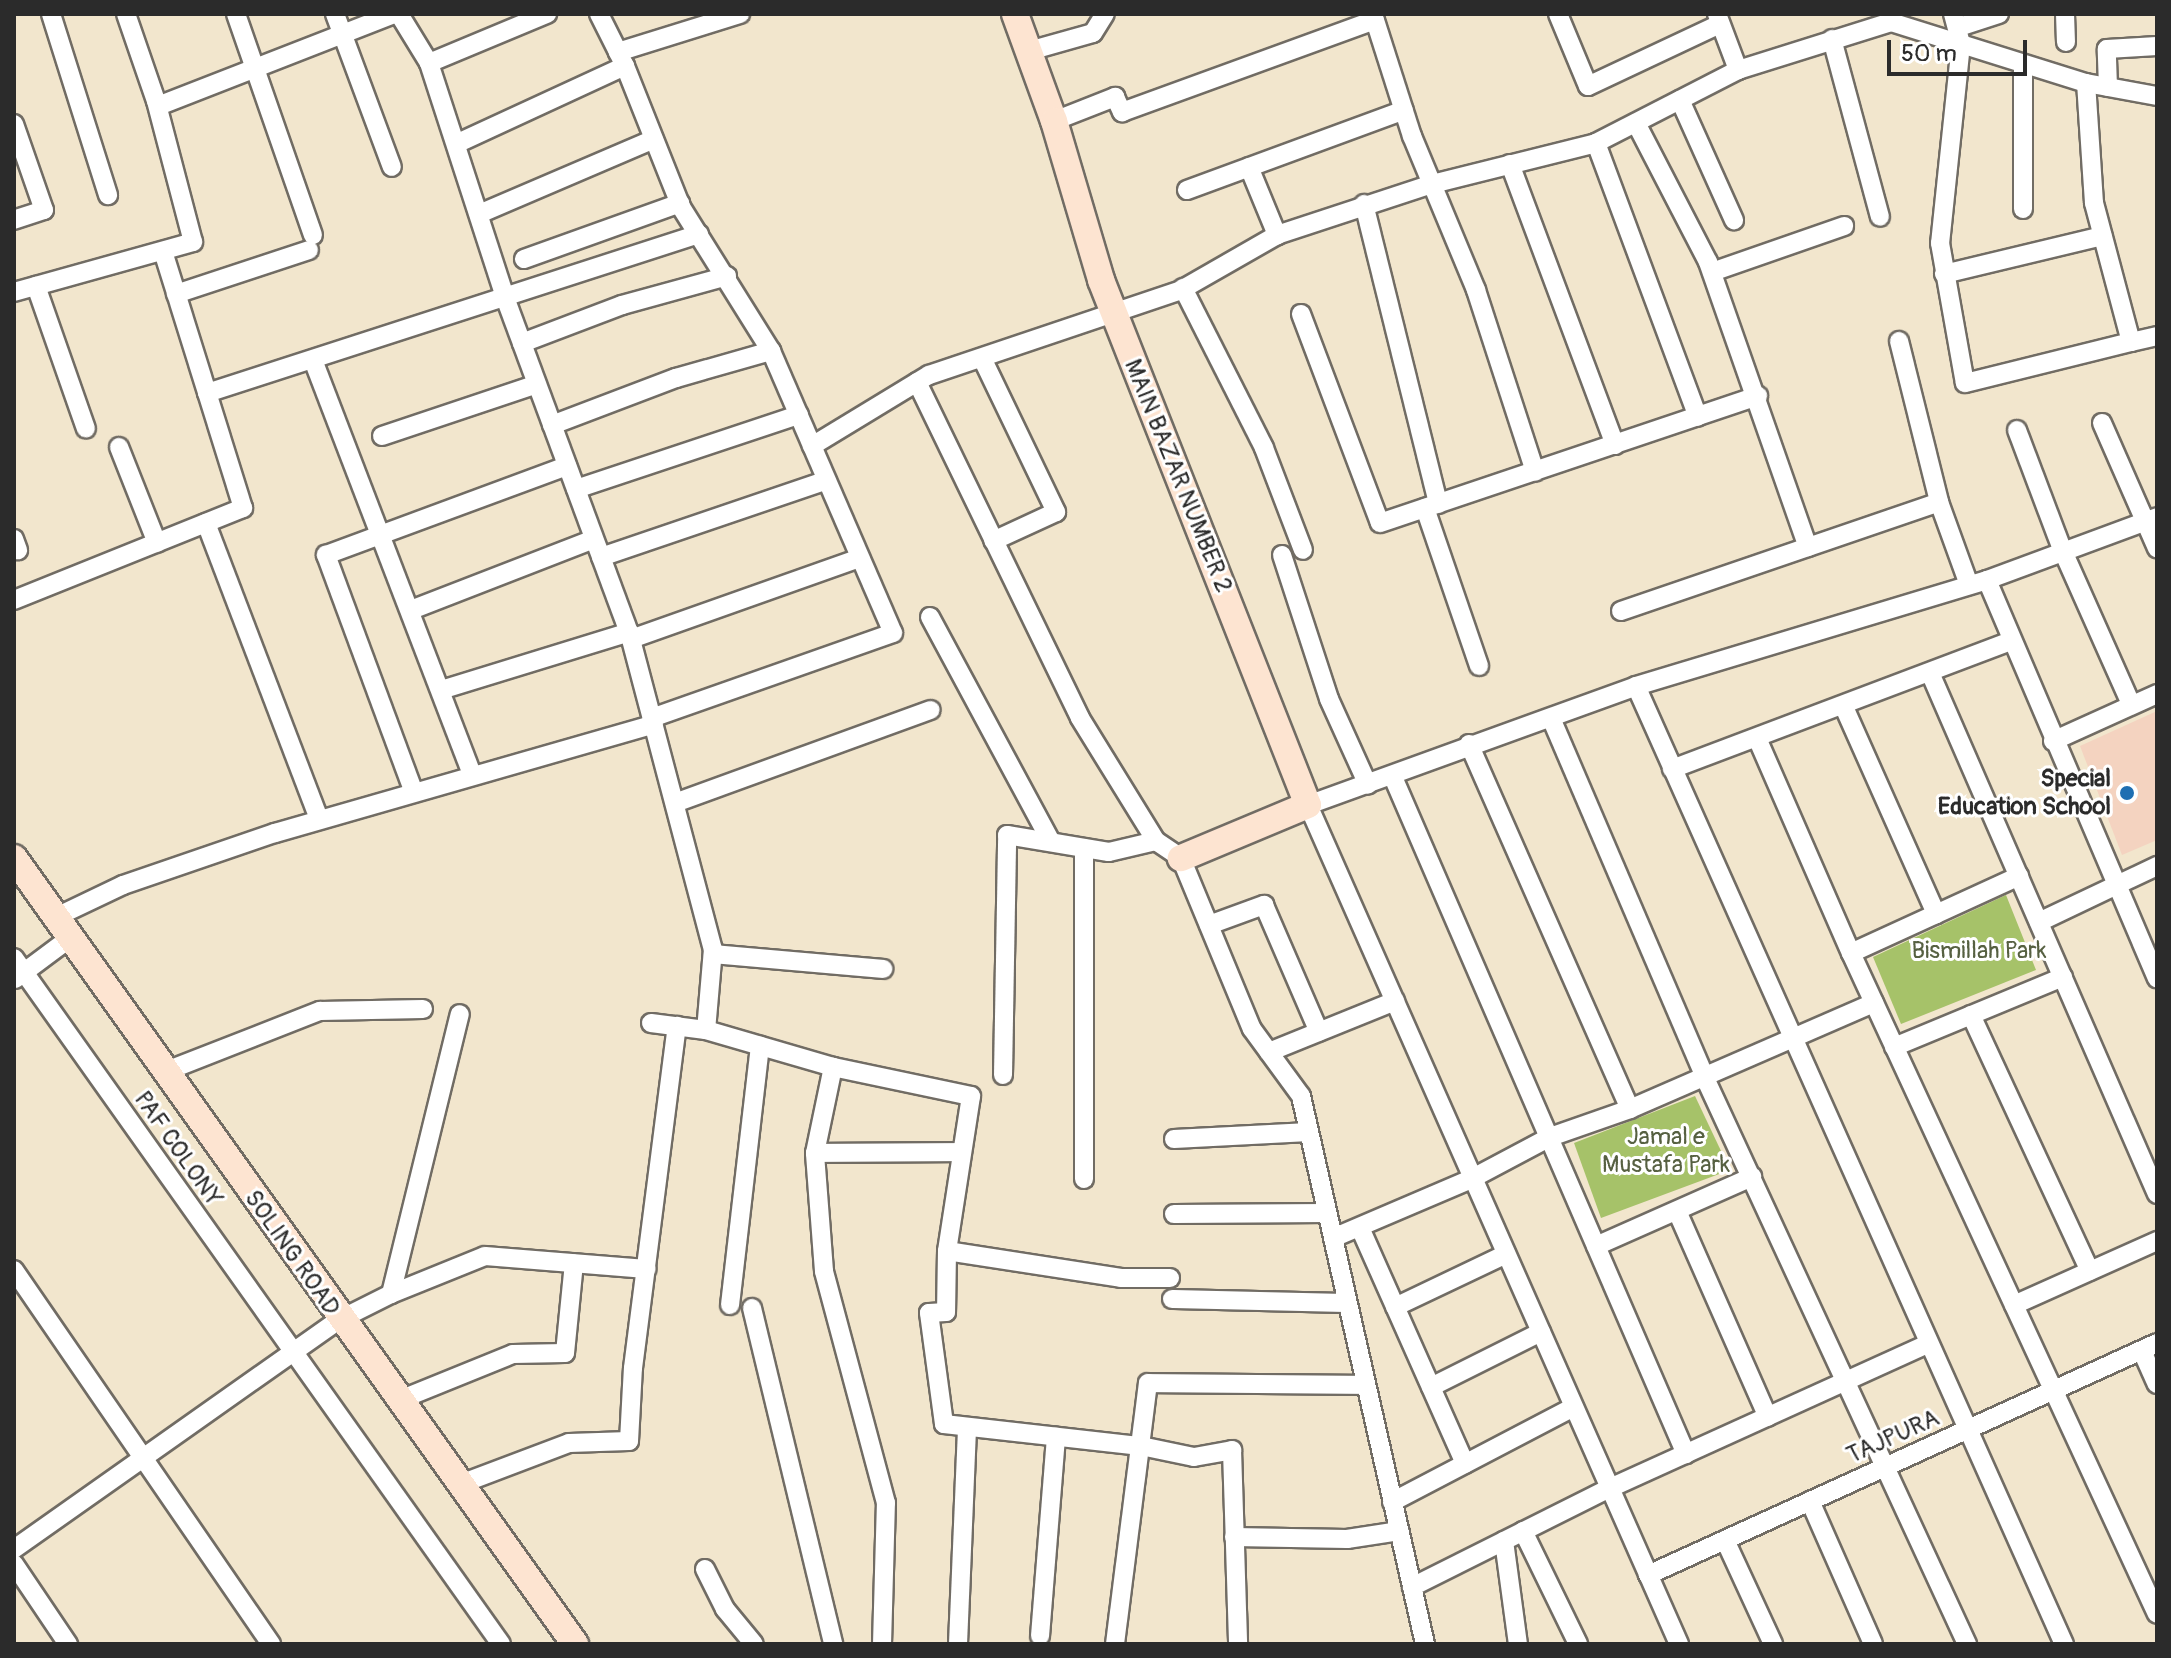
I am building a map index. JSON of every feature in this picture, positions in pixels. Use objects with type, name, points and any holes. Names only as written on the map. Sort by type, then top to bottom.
[{"type":"street","points":[[51,14],[108,195]]},
{"type":"street","points":[[14,292],[193,242],[158,106],[126,14]]},
{"type":"street","points":[[176,294],[311,242],[236,14]]},
{"type":"street","points":[[335,14],[392,167]]},
{"type":"street","points":[[158,106],[396,14],[429,63],[458,143],[506,300],[630,635],[713,954],[706,1030]]},
{"type":"street","points":[[429,63],[547,14]]},
{"type":"street","points":[[441,690],[630,635],[857,559],[771,351],[680,203],[622,59],[599,14]]},
{"type":"street","points":[[458,143],[622,59],[740,14]]},
{"type":"street","name":"MAIN BAZAR NUMBER 2","points":[[1015,14],[1054,121],[1115,315],[1308,805]]},
{"type":"street","points":[[1029,51],[1093,33],[1105,14]]},
{"type":"street","points":[[1558,14],[1588,86],[1718,19],[1738,70]]},
{"type":"street","points":[[1958,28],[1999,14]]},
{"type":"street","points":[[2065,14],[2066,42]]},
{"type":"street","points":[[1054,121],[1115,97],[1122,112],[1374,17],[1404,110],[1476,290],[1535,472]]},
{"type":"street","points":[[812,446],[917,382],[1115,315],[1183,288],[1277,235],[1432,184],[1596,143],[1738,70],[1891,22],[1958,28],[2023,64],[2086,83],[2157,96]]},
{"type":"street","points":[[1958,28],[1940,243],[1965,383],[2157,336]]},
{"type":"street","points":[[1832,39],[1880,217]]},
{"type":"street","points":[[2108,87],[2107,49],[2157,46]]},
{"type":"street","points":[[2023,64],[2019,133],[2023,209]]},
{"type":"street","points":[[2086,83],[2094,203],[2131,342]]},
{"type":"street","points":[[1680,100],[1734,220]]},
{"type":"street","points":[[1187,190],[1404,110]]},
{"type":"street","points":[[1636,123],[1712,272],[1758,396],[1808,547]]},
{"type":"street","points":[[14,124],[44,210],[14,220]]},
{"type":"street","points":[[479,214],[654,139]]},
{"type":"street","points":[[1596,143],[1698,417]]},
{"type":"street","points":[[1510,164],[1615,445]]},
{"type":"street","points":[[1249,167],[1277,235]]},
{"type":"street","points":[[524,259],[680,203]]},
{"type":"street","points":[[1364,204],[1431,506],[1479,666]]},
{"type":"street","points":[[1712,272],[1844,226]]},
{"type":"street","points":[[207,393],[506,300],[593,265],[699,234]]},
{"type":"street","points":[[1944,274],[2102,236]]},
{"type":"street","points":[[14,600],[243,508],[163,251]]},
{"type":"street","points":[[522,343],[622,305],[727,276]]},
{"type":"street","points":[[36,286],[86,429]]},
{"type":"street","points":[[1183,288],[1264,448],[1303,550]]},
{"type":"street","points":[[1301,314],[1380,523],[1758,396]]},
{"type":"street","points":[[1899,341],[1939,502],[2011,641],[2157,978]]},
{"type":"street","points":[[552,425],[676,378],[771,351]]},
{"type":"street","points":[[982,358],[1056,512],[993,541]]},
{"type":"street","points":[[313,360],[472,774]]},
{"type":"street","points":[[917,382],[1080,718],[1156,841],[1181,858],[1252,1029],[1301,1096],[1425,1644]]},
{"type":"street","points":[[382,436],[537,384]]},
{"type":"street","points":[[576,489],[799,415]]},
{"type":"street","points":[[2102,423],[2151,519],[2157,548]]},
{"type":"street","points":[[2017,430],[2062,549],[2131,704]]},
{"type":"street","points":[[119,447],[157,543]]},
{"type":"street","points":[[413,790],[326,555],[567,466]]},
{"type":"street","points":[[411,610],[598,548],[824,481]]},
{"type":"street","points":[[1621,611],[1939,502]]},
{"type":"street","points":[[1181,858],[1308,805],[1393,777],[1469,744],[1636,686],[1978,582],[2151,519]]},
{"type":"street","points":[[206,523],[319,819]]},
{"type":"street","points":[[1282,555],[1329,699],[1368,785]]},
{"type":"street","name":"PAF COLONY","points":[[501,1644],[17,970],[63,928],[123,885],[319,819],[653,721],[893,633],[857,559]]},
{"type":"street","points":[[930,617],[1051,842]]},
{"type":"street","points":[[1672,769],[1931,675],[2011,641]]},
{"type":"street","points":[[1931,675],[2157,1194]]},
{"type":"street","points":[[1636,686],[2064,1644]]},
{"type":"street","points":[[2053,741],[2157,694]]},
{"type":"street","points":[[1844,707],[1936,914]]},
{"type":"street","points":[[675,803],[931,710]]},
{"type":"street","points":[[1551,718],[1705,1078],[1967,1644]]},
{"type":"street","points":[[1757,738],[1851,953],[2014,1305],[2057,1389],[2157,1614]]},
{"type":"street","points":[[1469,744],[1630,1109]]},
{"type":"street","points":[[1393,777],[1686,1454]]},
{"type":"street","points":[[1308,805],[1679,1644]]},
{"type":"street","points":[[1003,1075],[1007,835],[1109,852],[1156,841]]},
{"type":"street","points":[[1084,848],[1084,1179]]},
{"type":"street","name":"SOLING ROAD","points":[[14,858],[339,1320],[575,1644]]},
{"type":"street","points":[[2039,922],[2157,866]]},
{"type":"street","points":[[1851,953],[2019,876]]},
{"type":"street","points":[[1209,925],[1264,905],[1319,1032]]},
{"type":"street","points":[[713,954],[883,969]]},
{"type":"street","points":[[1894,1047],[2063,977]]},
{"type":"street","points":[[1269,1052],[1395,1001]]},
{"type":"street","points":[[1333,1238],[1361,1230],[1471,1179],[1550,1137],[1705,1078],[1874,1003]]},
{"type":"street","points":[[164,1072],[320,1011],[423,1009]]},
{"type":"street","points":[[391,1294],[460,1014]]},
{"type":"street","points":[[1971,1015],[2090,1271]]},
{"type":"street","points":[[651,1023],[706,1030],[833,1067],[971,1096],[947,1251],[946,1312],[929,1313],[944,1424],[1141,1446],[1194,1457],[1232,1450],[1238,1644]]},
{"type":"street","points":[[458,1485],[569,1443],[629,1441],[646,1269],[677,1026]]},
{"type":"street","points":[[730,1305],[760,1046]]},
{"type":"street","points":[[833,1067],[815,1153],[824,1271],[886,1503],[882,1644]]},
{"type":"street","points":[[1174,1139],[1309,1132]]},
{"type":"street","points":[[815,1153],[962,1152]]},
{"type":"street","points":[[1596,1246],[1752,1177]]},
{"type":"street","points":[[1677,1211],[1768,1417]]},
{"type":"street","points":[[1174,1214],[1327,1213]]},
{"type":"street","points":[[1361,1230],[1465,1464]]},
{"type":"street","points":[[2014,1305],[2157,1241]]},
{"type":"street","points":[[947,1251],[1121,1278],[1170,1278]]},
{"type":"street","points":[[1395,1307],[1506,1254]]},
{"type":"street","points":[[14,1549],[339,1320],[391,1294],[485,1256],[646,1269]]},
{"type":"street","points":[[397,1401],[513,1354],[565,1353],[574,1263]]},
{"type":"street","points":[[14,1270],[271,1644]]},
{"type":"street","points":[[1172,1299],[1347,1303]]},
{"type":"street","points":[[752,1308],[833,1644]]},
{"type":"street","points":[[1431,1387],[1541,1332]]},
{"type":"street","points":[[1412,1587],[1610,1488],[1928,1344]]},
{"type":"street","points":[[2149,1347],[2157,1384]]},
{"type":"street","name":"TAJPURA","points":[[1648,1575],[2149,1347]]},
{"type":"street","points":[[1115,1644],[1148,1383],[1366,1385]]},
{"type":"street","points":[[1392,1502],[1574,1407]]},
{"type":"street","points":[[958,1644],[967,1427]]},
{"type":"street","points":[[1040,1636],[1056,1437]]},
{"type":"street","points":[[1810,1501],[1873,1644]]},
{"type":"street","points":[[1234,1537],[1347,1539],[1399,1531]]},
{"type":"street","points":[[1523,1531],[1578,1644]]},
{"type":"street","points":[[1725,1540],[1773,1644]]},
{"type":"street","points":[[1504,1541],[1518,1644]]},
{"type":"street","points":[[14,1564],[68,1644]]},
{"type":"street","points":[[705,1569],[725,1609],[754,1644]]},
{"type":"shaded area","name":"Special Education School","points":[[2157,711],[2157,840],[2122,855],[2080,746]]},
{"type":"green space","name":"Bismillah Park","points":[[2006,895],[2036,970],[1901,1024],[1873,957]]},
{"type":"green space","name":"Jamal e Mustafa Park","points":[[1695,1096],[1730,1170],[1601,1218],[1574,1143]]},
{"type":"place","name":"Special Education School","points":[[2127,793]]}]
